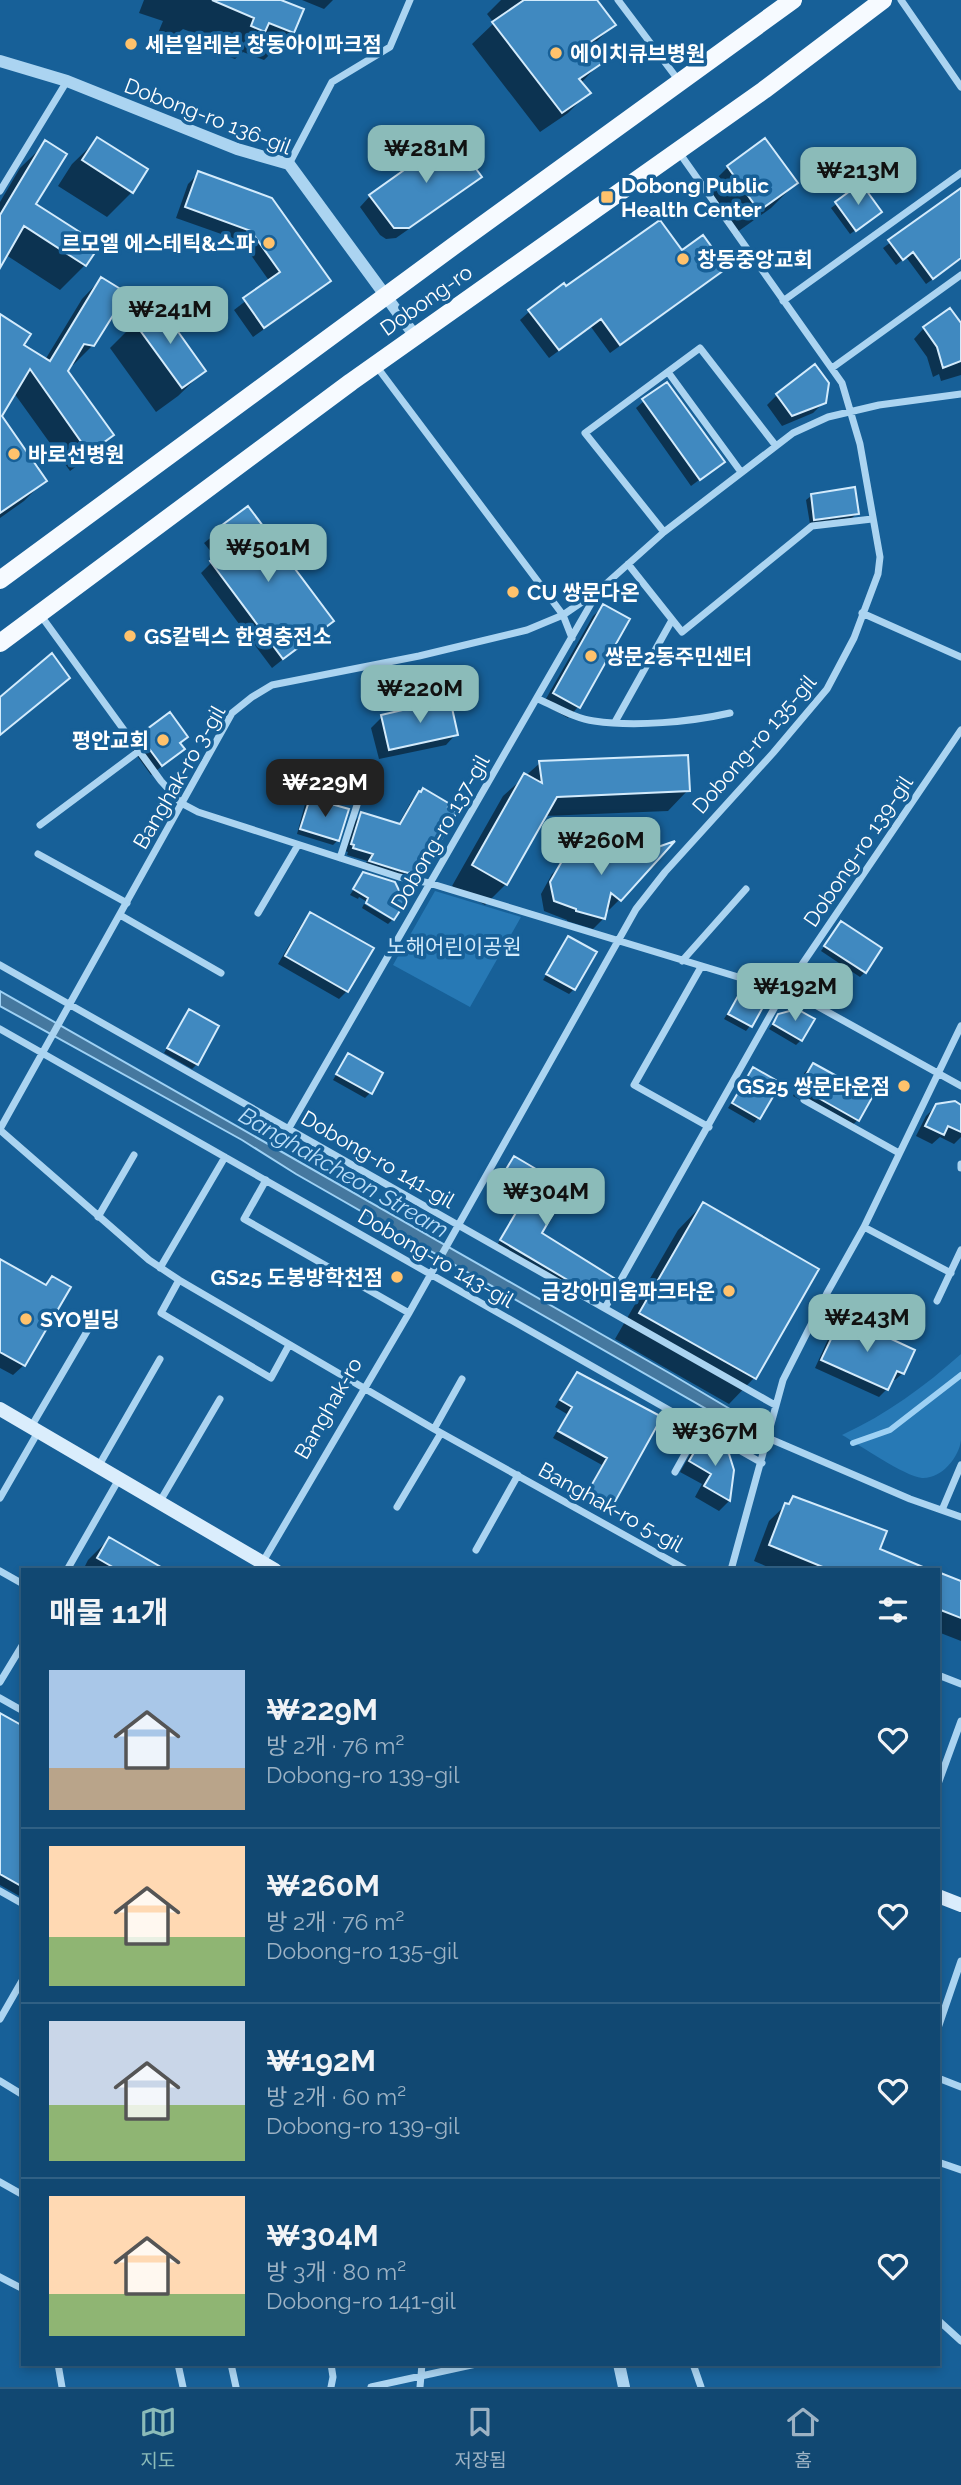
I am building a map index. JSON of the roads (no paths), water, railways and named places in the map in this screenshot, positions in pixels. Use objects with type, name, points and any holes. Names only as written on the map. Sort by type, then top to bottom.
[{"type":"main road","name":"Dobong-ro","points":[[0,580],[793,0]]},
{"type":"main road","name":"Dobong-ro","points":[[0,643],[375,364],[764,90],[883,0]]},
{"type":"main road","name":"Banghak-ro","points":[[0,1409],[265,1567]]},
{"type":"main road","points":[[940,1897],[961,1905]]},
{"type":"street","points":[[289,164],[332,82],[390,47],[410,0]]},
{"type":"street","points":[[618,0],[680,82]]},
{"type":"street","points":[[901,0],[961,87]]},
{"type":"street","name":"Dobong-ro 136-gil","points":[[0,61],[67,81],[237,149],[289,164],[415,336]]},
{"type":"street","points":[[0,191],[67,81]]},
{"type":"street","name":"Dobong-ro 135-gil","points":[[430,1274],[636,909],[665,872],[827,689],[853,638],[878,574],[880,557],[860,444],[842,383],[677,151]]},
{"type":"street","points":[[783,301],[961,173]]},
{"type":"street","points":[[832,368],[961,275]]},
{"type":"street","points":[[664,532],[585,433],[700,348],[776,446]]},
{"type":"street","points":[[375,364],[563,615],[572,638]]},
{"type":"street","points":[[668,372],[741,472]]},
{"type":"street","name":"Banghak-ro 3-gil","points":[[43,1053],[232,713],[252,697],[272,685],[459,646],[527,629],[563,615],[598,591],[664,532],[793,433],[828,417],[852,411],[961,394]]},
{"type":"street","points":[[628,564],[682,632],[812,526],[872,519]]},
{"type":"street","name":"Dobong-ro 137-gil","points":[[289,1128],[598,591]]},
{"type":"street","points":[[38,613],[161,782],[181,803],[198,812],[399,877],[429,883],[784,991],[808,1000],[961,1086]]},
{"type":"street","points":[[862,613],[961,657]]},
{"type":"street","points":[[615,722],[672,620]]},
{"type":"street","points":[[538,699],[592,721],[705,719],[730,713]]},
{"type":"street","name":"Dobong-ro 139-gil","points":[[605,1308],[784,991],[961,730]]},
{"type":"street","points":[[40,825],[139,751]]},
{"type":"street","points":[[340,858],[357,805]]},
{"type":"street","points":[[258,913],[298,845]]},
{"type":"street","points":[[38,854],[127,903]]},
{"type":"street","points":[[682,961],[746,889]]},
{"type":"street","points":[[120,915],[220,973]]},
{"type":"street","name":"Dobong-ro 141-gil","points":[[0,965],[775,1405]]},
{"type":"street","points":[[701,967],[634,1085],[709,1127]]},
{"type":"street","points":[[732,1568],[783,1380],[864,1227],[961,1026]]},
{"type":"street","name":"Dobong-ro 143-gil","points":[[0,1029],[762,1463]]},
{"type":"street","points":[[43,1053],[0,1129],[160,1268],[363,1389]]},
{"type":"street","points":[[804,1100],[899,1153]]},
{"type":"street","points":[[99,1217],[134,1155]]},
{"type":"street","points":[[160,1268],[225,1157]]},
{"type":"street","points":[[266,1180],[244,1219],[408,1313]]},
{"type":"street","points":[[864,1227],[951,1273]]},
{"type":"street","points":[[937,1301],[961,1250]]},
{"type":"street","name":"Banghak-ro","points":[[265,1567],[430,1274]]},
{"type":"street","points":[[179,1280],[161,1313],[271,1378],[289,1345]]},
{"type":"street","points":[[0,1497],[96,1315]]},
{"type":"street","points":[[98,1467],[160,1359]]},
{"type":"street","points":[[397,1507],[462,1379]]},
{"type":"street","name":"Banghak-ro 5-gil","points":[[363,1389],[683,1568]]},
{"type":"street","points":[[159,1503],[220,1399]]},
{"type":"street","points":[[675,1472],[699,1429]]},
{"type":"street","points":[[768,1438],[871,1483],[961,1517]]},
{"type":"street","points":[[942,1510],[961,1465]]},
{"type":"street","name":"Banghak-ro 5-gil","points":[[477,1550],[518,1475]]},
{"type":"street","points":[[68,1568],[120,1479]]},
{"type":"street","points":[[0,1571],[21,1583]]},
{"type":"street","points":[[0,1682],[21,1647]]},
{"type":"street","points":[[940,1676],[961,1684]]},
{"type":"street","points":[[0,1699],[21,1710]]},
{"type":"street","points":[[940,1779],[961,1721]]},
{"type":"street","points":[[0,1891],[21,1903]]},
{"type":"street","points":[[940,2022],[961,1961]]},
{"type":"street","points":[[0,2018],[21,1982]]},
{"type":"street","points":[[940,2079],[961,2087]]},
{"type":"street","points":[[0,2081],[21,2094]]},
{"type":"street","points":[[940,2163],[961,2170]]},
{"type":"street","points":[[0,2182],[21,2194]]},
{"type":"street","points":[[0,2277],[21,2288]]},
{"type":"street","points":[[940,2322],[961,2341]]},
{"type":"street","points":[[58,2366],[62,2387]]},
{"type":"street","points":[[178,2366],[183,2387]]},
{"type":"street","points":[[231,2366],[236,2387]]},
{"type":"street","points":[[331,2366],[331,2387]]},
{"type":"street","points":[[420,2387],[422,2366]]},
{"type":"street","points":[[372,2387],[467,2366]]},
{"type":"street","points":[[619,2366],[624,2387]]},
{"type":"street","points":[[694,2366],[701,2387]]},
{"type":"waterway","name":"Banghakcheon Stream","points":[[853,1443],[890,1430],[961,1375]]},
{"type":"place","name":"세븐일레븐 창동아이파크점","points":[[131,44]]},
{"type":"place","name":"에이치큐브병원","points":[[556,53]]},
{"type":"place","name":"Dobong Public Health Center","points":[[607,197]]},
{"type":"place","name":"르모엘 에스테틱&스파","points":[[269,243]]},
{"type":"place","name":"창동중앙교회","points":[[683,259]]},
{"type":"place","name":"바로선병원","points":[[14,454]]},
{"type":"place","name":"CU 쌍문다온","points":[[513,592]]},
{"type":"place","name":"GS칼텍스 한영충전소","points":[[130,636]]},
{"type":"place","name":"쌍문2동주민센터","points":[[591,656]]},
{"type":"place","name":"평안교회","points":[[163,740]]},
{"type":"place","name":"GS25 쌍문타운점","points":[[904,1086]]},
{"type":"place","name":"GS25 도봉방학천점","points":[[397,1277]]},
{"type":"place","name":"금강아미움파크타운","points":[[729,1291]]},
{"type":"place","name":"SYO빌딩","points":[[26,1319]]},
{"type":"park label","name":"노해어린이공원","points":[[454,946]]}]
